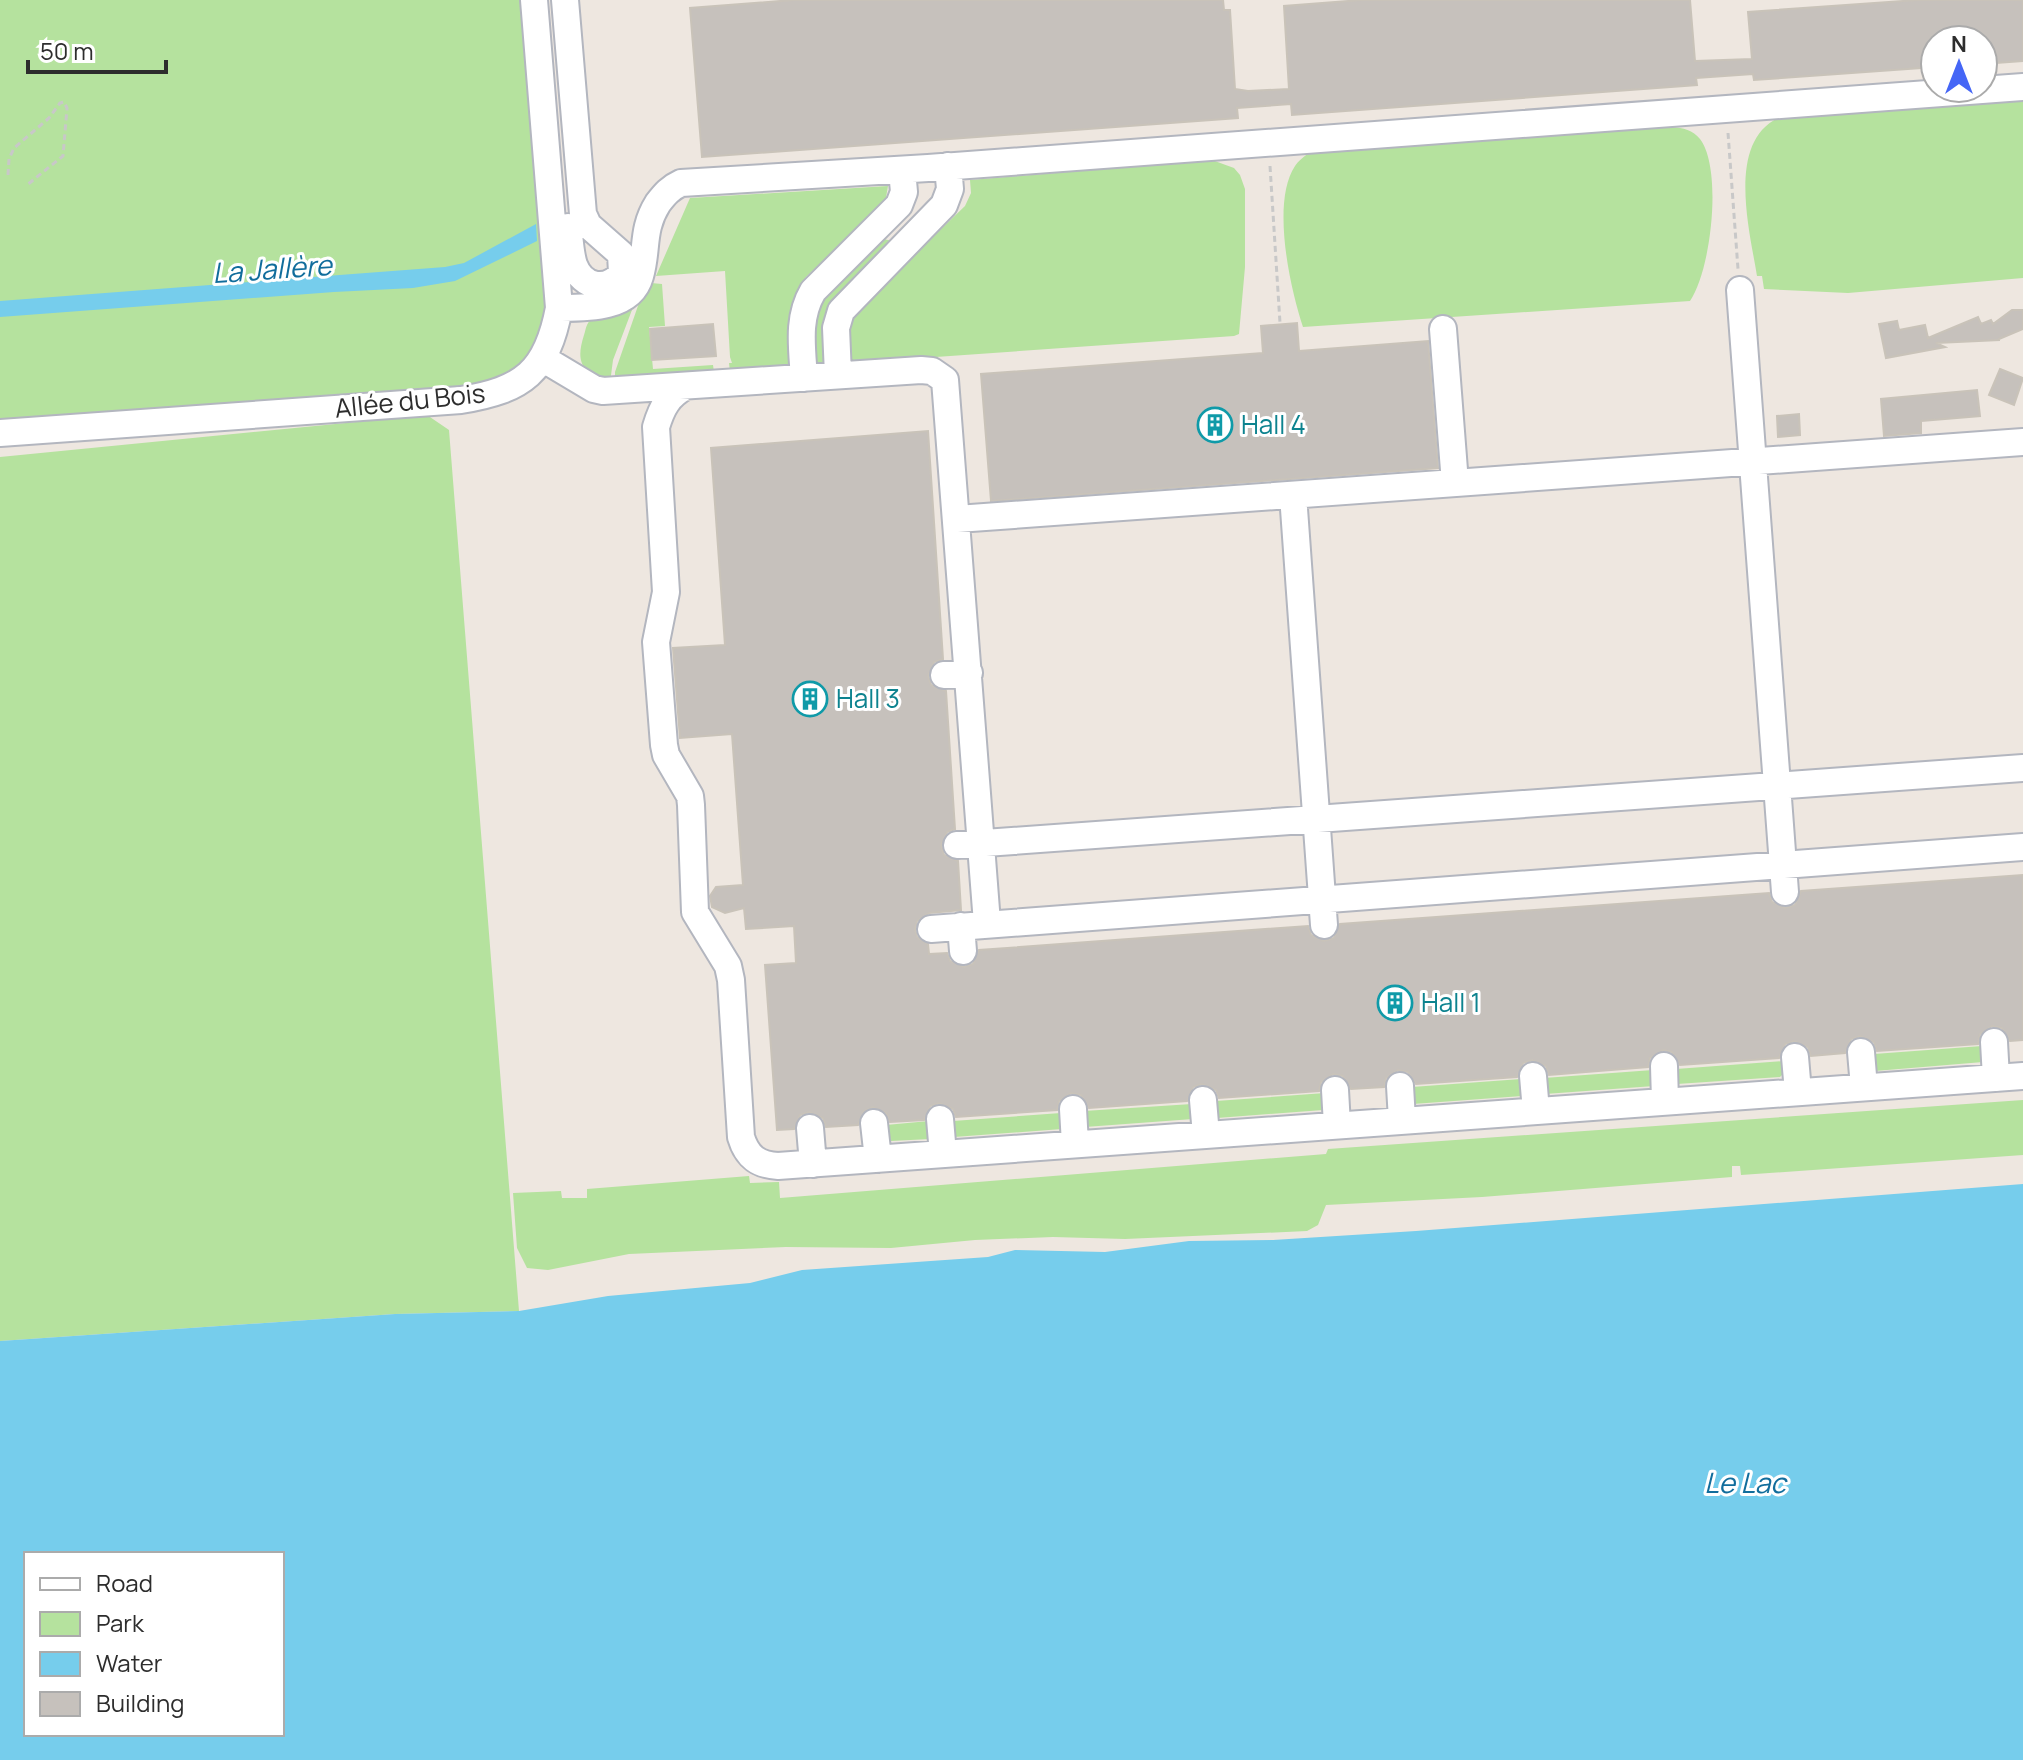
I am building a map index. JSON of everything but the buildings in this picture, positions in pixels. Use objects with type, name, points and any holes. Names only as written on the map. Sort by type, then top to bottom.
[{"type":"street","name":"Allée du Bois","points":[[0,433],[461,400],[487,396],[513,387],[536,368],[542,358],[555,332],[559,308],[534,0]]},
{"type":"street","points":[[550,0],[571,255],[583,278],[594,286],[605,286],[616,281],[622,273],[623,263],[621,254],[588,225],[583,214],[565,0]]},
{"type":"street","points":[[559,308],[590,308],[609,304],[623,298],[634,288],[640,276],[644,237],[653,212],[673,186],[689,182],[902,170],[2023,87]]},
{"type":"street","points":[[838,375],[836,328],[841,311],[944,205],[950,189],[948,166]]},
{"type":"street","points":[[804,378],[802,327],[806,303],[813,291],[899,205],[904,192],[902,170]]},
{"type":"street","points":[[1740,290],[1785,892]]},
{"type":"street","points":[[1443,329],[1455,483]]},
{"type":"street","points":[[542,358],[594,389],[603,391],[921,370],[932,371],[945,380],[948,507],[969,844],[971,933]]},
{"type":"street","points":[[686,386],[666,401],[656,427],[666,592],[656,642],[664,745],[666,755],[690,796],[695,912],[728,966],[731,980],[744,1146],[752,1158],[767,1166],[2023,1076]]},
{"type":"street","points":[[948,507],[1293,495],[2023,442]]},
{"type":"street","points":[[1293,495],[1324,925]]},
{"type":"street","points":[[969,844],[2023,768]]},
{"type":"street","points":[[931,929],[971,933],[1322,899],[2023,847]]},
{"type":"street","points":[[1994,1042],[1996,1078]]},
{"type":"street","points":[[1861,1052],[1864,1087]]},
{"type":"street","points":[[1795,1057],[1798,1092]]},
{"type":"street","points":[[1664,1066],[1665,1101]]},
{"type":"street","points":[[1533,1076],[1536,1111]]},
{"type":"street","points":[[1400,1086],[1402,1120]]},
{"type":"street","points":[[1335,1090],[1337,1125]]},
{"type":"street","points":[[1203,1100],[1206,1135]]},
{"type":"street","points":[[1073,1109],[1075,1144]]},
{"type":"street","points":[[940,1119],[943,1154]]},
{"type":"street","points":[[874,1123],[878,1159]]},
{"type":"street","points":[[810,1128],[813,1164]]},
{"type":"path","points":[[8,175],[9,159],[14,148],[64,102],[67,108],[63,156],[27,185]]},
{"type":"path","points":[[1726,109],[1740,290]]},
{"type":"path","points":[[1268,142],[1280,323]]},
{"type":"green space","points":[[0,0],[524,0],[548,314],[526,365],[481,388],[0,423]]},
{"type":"green space","points":[[2023,101],[2023,278],[1848,293],[1764,289],[1762,276],[1757,276],[1745,190],[1752,147],[1762,130],[1778,118]]},
{"type":"green space","points":[[1672,127],[1688,130],[1700,139],[1711,173],[1712,220],[1704,267],[1690,301],[1303,327],[1288,268],[1284,201],[1295,166],[1309,153]]},
{"type":"green space","points":[[1212,160],[1234,168],[1245,189],[1245,267],[1239,334],[850,363],[848,326],[854,313],[965,206],[971,193],[970,180]]},
{"type":"green space","points":[[888,186],[885,203],[806,277],[799,288],[791,310],[791,368],[730,372],[729,363],[732,363],[725,271],[656,276],[690,198]]},
{"type":"green space","points":[[883,239],[893,241],[825,314],[827,357],[824,364],[817,364],[812,331],[818,301]]},
{"type":"green space","points":[[651,283],[662,284],[665,326],[649,327],[653,369],[713,365],[714,372],[615,381],[615,372],[640,300]]},
{"type":"green space","points":[[635,302],[613,360],[610,383],[583,366],[580,353],[587,324],[607,311]]},
{"type":"green space","points":[[427,415],[449,430],[519,1311],[395,1314],[0,1341],[0,457]]},
{"type":"green space","points":[[1982,1046],[1983,1062],[1875,1071],[1874,1054]]},
{"type":"green space","points":[[1785,1061],[1784,1073],[1780,1077],[1677,1084],[1676,1069]]},
{"type":"green space","points":[[1653,1070],[1654,1086],[1545,1094],[1544,1078]]},
{"type":"green space","points":[[1521,1079],[1522,1096],[1413,1104],[1412,1087]]},
{"type":"green space","points":[[1325,1093],[1323,1110],[1217,1118],[1216,1101]]},
{"type":"green space","points":[[2023,1100],[2023,1155],[1741,1175],[1740,1166],[1732,1166],[1732,1177],[1482,1197],[1326,1205],[1318,1225],[1307,1231],[1125,1239],[1053,1237],[975,1240],[891,1248],[786,1247],[629,1254],[548,1270],[527,1268],[517,1248],[513,1193],[561,1191],[562,1198],[587,1198],[587,1189],[749,1176],[750,1183],[779,1182],[780,1198],[1326,1154],[1328,1149]]},
{"type":"green space","points":[[1192,1104],[1193,1119],[1085,1127],[1084,1111]]},
{"type":"green space","points":[[1061,1113],[1062,1129],[954,1137],[953,1121]]},
{"type":"green space","points":[[929,1121],[930,1139],[891,1141],[886,1125]]},
{"type":"water","points":[[536,224],[537,241],[455,281],[413,288],[0,317],[0,301],[445,267],[464,263]]},
{"type":"water","name":"Le Lac","points":[[2023,1184],[2023,1760],[0,1760],[0,1341],[395,1314],[519,1311],[608,1296],[750,1283],[802,1270],[988,1257],[1015,1250],[1105,1252],[1189,1241],[1273,1240]]},
{"type":"place","name":"Hall 4","points":[[1215,425]]},
{"type":"place","name":"Hall 3","points":[[810,699]]},
{"type":"place","name":"Hall 1","points":[[1395,1003]]},
{"type":"water label","name":"La Jallère","points":[[272,269]]}]
